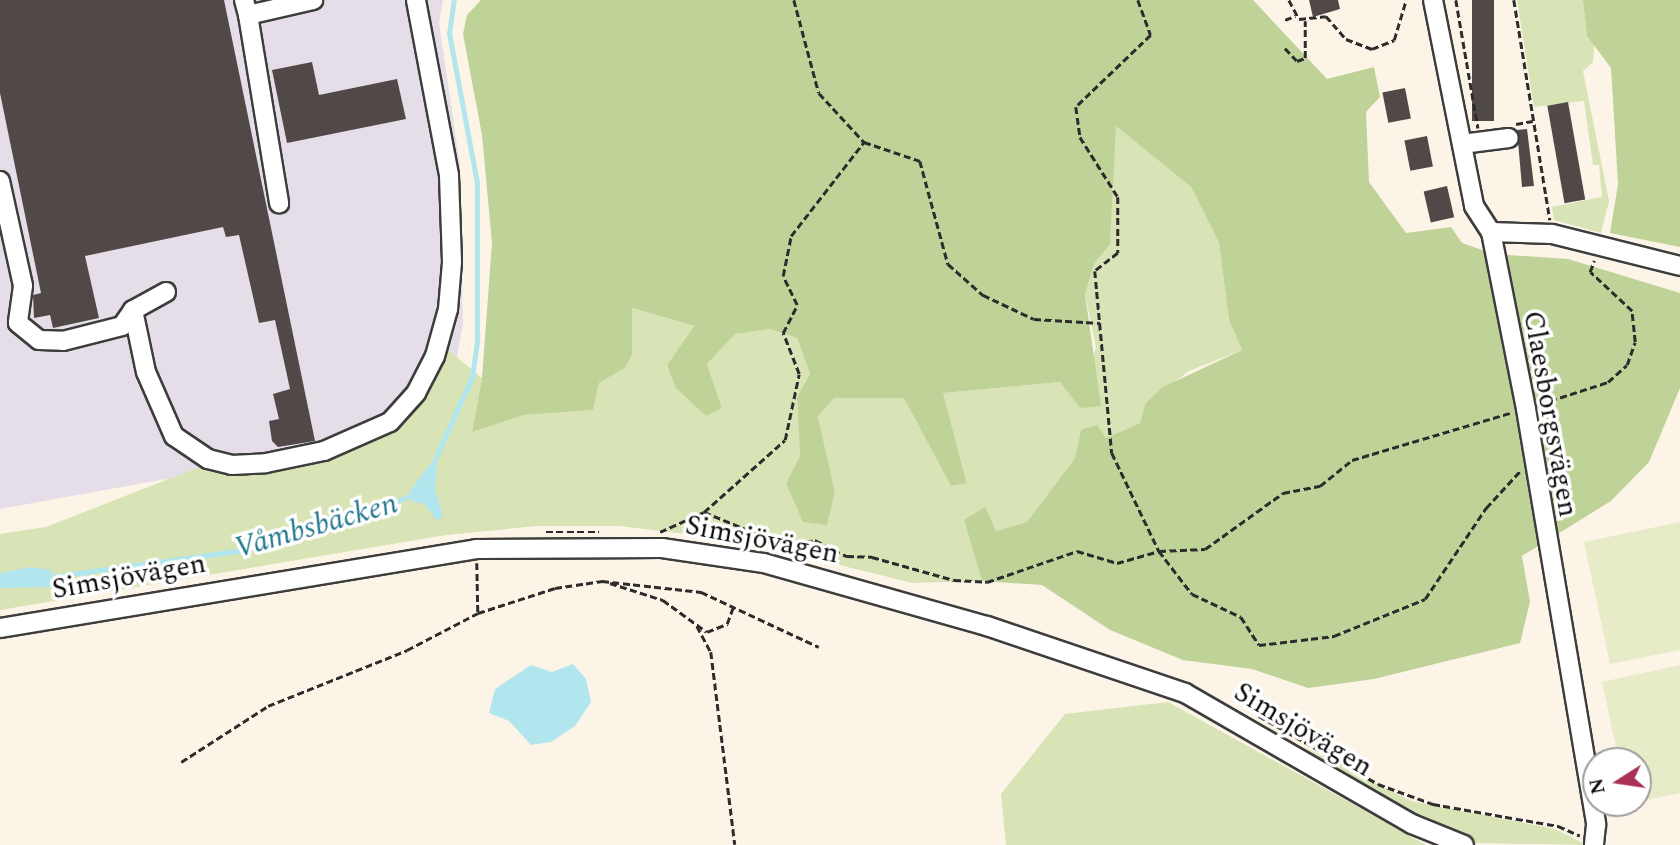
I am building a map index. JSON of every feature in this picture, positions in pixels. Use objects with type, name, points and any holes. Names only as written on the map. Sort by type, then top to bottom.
[{"type":"street","points":[[279,203],[246,8],[313,0]]},
{"type":"street","points":[[133,310],[163,422],[189,450],[208,459],[232,465],[324,451],[390,422],[416,393],[435,356],[448,309],[452,262],[449,175],[416,0]]},
{"type":"street","name":"Claesborgsvägen","points":[[1433,0],[1474,206],[1491,232],[1535,456],[1549,572],[1596,825],[1592,843]]},
{"type":"street","points":[[1462,144],[1509,138]]},
{"type":"street","points":[[0,181],[23,286],[18,323],[39,340],[63,341],[122,327],[133,310],[166,292]]},
{"type":"street","points":[[1491,232],[1552,234],[1680,267]]},
{"type":"street","name":"Simsjövägen","points":[[0,628],[476,549],[662,548],[764,562],[863,588],[1185,693],[1412,824],[1464,845]]},
{"type":"path","points":[[794,0],[810,75],[864,142],[920,161],[948,264],[983,295],[1034,319],[1100,323]]},
{"type":"path","points":[[1138,0],[1151,35],[1076,107],[1080,138],[1118,197],[1118,253],[1095,271],[1112,453],[1158,551],[1192,594],[1241,617],[1259,645],[1334,636],[1425,599],[1486,508],[1535,456]]},
{"type":"path","points":[[1289,0],[1295,16],[1305,21],[1326,16],[1346,39],[1382,49],[1399,32],[1406,0]]},
{"type":"path","points":[[1456,0],[1478,128]]},
{"type":"path","points":[[1514,0],[1552,234]]},
{"type":"path","points":[[1285,20],[1295,16]]},
{"type":"path","points":[[1285,48],[1297,61],[1305,58],[1305,21]]},
{"type":"path","points":[[668,535],[655,534],[704,512],[786,440],[799,374],[783,333],[797,305],[783,276],[791,236],[864,142]]},
{"type":"path","points":[[704,512],[785,545],[815,540],[847,556],[872,557],[954,580],[987,582],[1077,551],[1117,563],[1158,551],[1205,550],[1283,493],[1320,486],[1352,460],[1608,382],[1627,365],[1635,342],[1632,311],[1590,272],[1599,244]]},
{"type":"path","points":[[537,532],[602,532]]},
{"type":"path","points":[[476,549],[478,613]]},
{"type":"path","points":[[602,581],[663,600],[697,626],[712,652],[735,845]]},
{"type":"path","points":[[181,762],[268,706],[407,650],[478,613],[529,593],[602,581],[701,592],[734,605],[819,647]]},
{"type":"path","points":[[697,626],[718,630],[734,614],[734,605]]},
{"type":"path","points":[[1251,712],[1378,784],[1458,810],[1558,826],[1592,843]]},
{"type":"shaded area","points":[[0,0],[443,0],[439,22],[460,166],[463,324],[453,379],[414,456],[204,495],[166,479],[0,509]]},
{"type":"green space","points":[[481,0],[1253,0],[1327,79],[1374,67],[1380,97],[1366,112],[1369,182],[1406,233],[1451,227],[1462,243],[1494,254],[1568,259],[1680,293],[1680,388],[1649,462],[1611,501],[1522,556],[1530,602],[1520,643],[1374,679],[1308,688],[1252,669],[1183,660],[1110,630],[1042,585],[982,581],[964,520],[985,507],[996,531],[1027,522],[1075,458],[1081,430],[1097,425],[1106,438],[1140,423],[1145,404],[1163,387],[1242,350],[1229,320],[1219,243],[1191,187],[1116,126],[1110,244],[1095,262],[1085,294],[1101,406],[1080,408],[1060,382],[943,393],[967,483],[951,486],[904,398],[834,398],[818,416],[835,493],[827,525],[803,522],[786,483],[800,456],[797,397],[810,374],[797,338],[770,329],[735,334],[707,364],[722,408],[706,416],[676,388],[667,365],[694,326],[632,308],[632,355],[625,368],[599,383],[593,410],[524,415],[472,432],[482,378],[492,243],[482,135],[463,34],[467,15]]},
{"type":"green space","points":[[1517,0],[1583,0],[1587,36],[1594,45],[1593,62],[1583,71],[1609,201],[1601,233],[1554,220],[1552,207],[1602,197],[1599,165],[1593,165],[1584,101],[1534,107]]},
{"type":"green space","points":[[1583,0],[1680,0],[1680,247],[1610,233],[1618,184],[1611,68],[1587,36]]},
{"type":"green space","points":[[1115,125],[1191,187],[1219,243],[1229,320],[1242,350],[1189,371],[1145,404],[1140,423],[1106,438],[1081,430],[1075,458],[1027,522],[995,531],[964,520],[982,581],[913,583],[736,540],[619,526],[537,526],[446,535],[0,610],[0,534],[46,527],[207,464],[249,474],[329,459],[396,430],[425,393],[445,347],[482,378],[472,431],[524,415],[593,410],[599,383],[625,368],[632,355],[631,308],[694,326],[667,365],[722,408],[707,364],[735,334],[770,329],[797,338],[810,374],[797,397],[800,456],[786,483],[827,524],[835,494],[818,415],[834,398],[904,397],[951,486],[967,482],[943,393],[1060,382],[1080,408],[1096,347],[1085,294],[1095,262],[1110,243]]},
{"type":"green space","points":[[1680,522],[1680,650],[1610,664],[1584,542]]},
{"type":"green space","points":[[1680,665],[1680,793],[1652,799],[1652,747],[1616,747],[1602,682]]},
{"type":"green space","points":[[1168,702],[1426,845],[1006,845],[1001,794],[1065,714]]},
{"type":"green space","points":[[1302,746],[1411,801],[1555,829],[1587,845],[1476,843],[1401,810]]},
{"type":"water","points":[[438,453],[435,489],[443,516],[437,521],[424,504],[412,501],[410,491]]},
{"type":"water","points":[[31,567],[51,570],[51,587],[0,588],[0,573]]},
{"type":"water","points":[[573,664],[586,679],[591,702],[575,726],[551,742],[531,745],[509,721],[489,713],[495,689],[531,665],[552,672]]},
{"type":"building","points":[[0,0],[224,0],[315,441],[278,447],[272,441],[269,421],[279,419],[273,394],[290,389],[275,320],[259,323],[239,235],[226,237],[223,227],[85,256],[99,318],[53,328],[50,315],[34,318],[33,295],[41,293],[0,93]]},
{"type":"building","points":[[1309,0],[1338,0],[1340,9],[1313,17]]},
{"type":"building","points":[[1472,0],[1494,0],[1494,121],[1472,121]]},
{"type":"building","points":[[312,62],[319,95],[397,79],[406,119],[287,143],[272,70]]},
{"type":"building","points":[[1405,88],[1411,118],[1388,123],[1382,92]]},
{"type":"building","points":[[1568,102],[1585,199],[1565,203],[1547,106]]},
{"type":"building","points":[[1527,129],[1534,186],[1522,187],[1517,130]]},
{"type":"building","points":[[1427,136],[1433,166],[1410,171],[1404,140]]},
{"type":"building","points":[[1447,186],[1454,217],[1431,223],[1424,191]]},
{"type":"waterway","name":"Våmbsbäcken","points":[[436,457],[472,377],[477,342],[477,183],[449,34],[454,0]]},
{"type":"waterway","name":"Våmbsbäcken","points":[[50,577],[251,549],[369,515],[413,494]]}]
